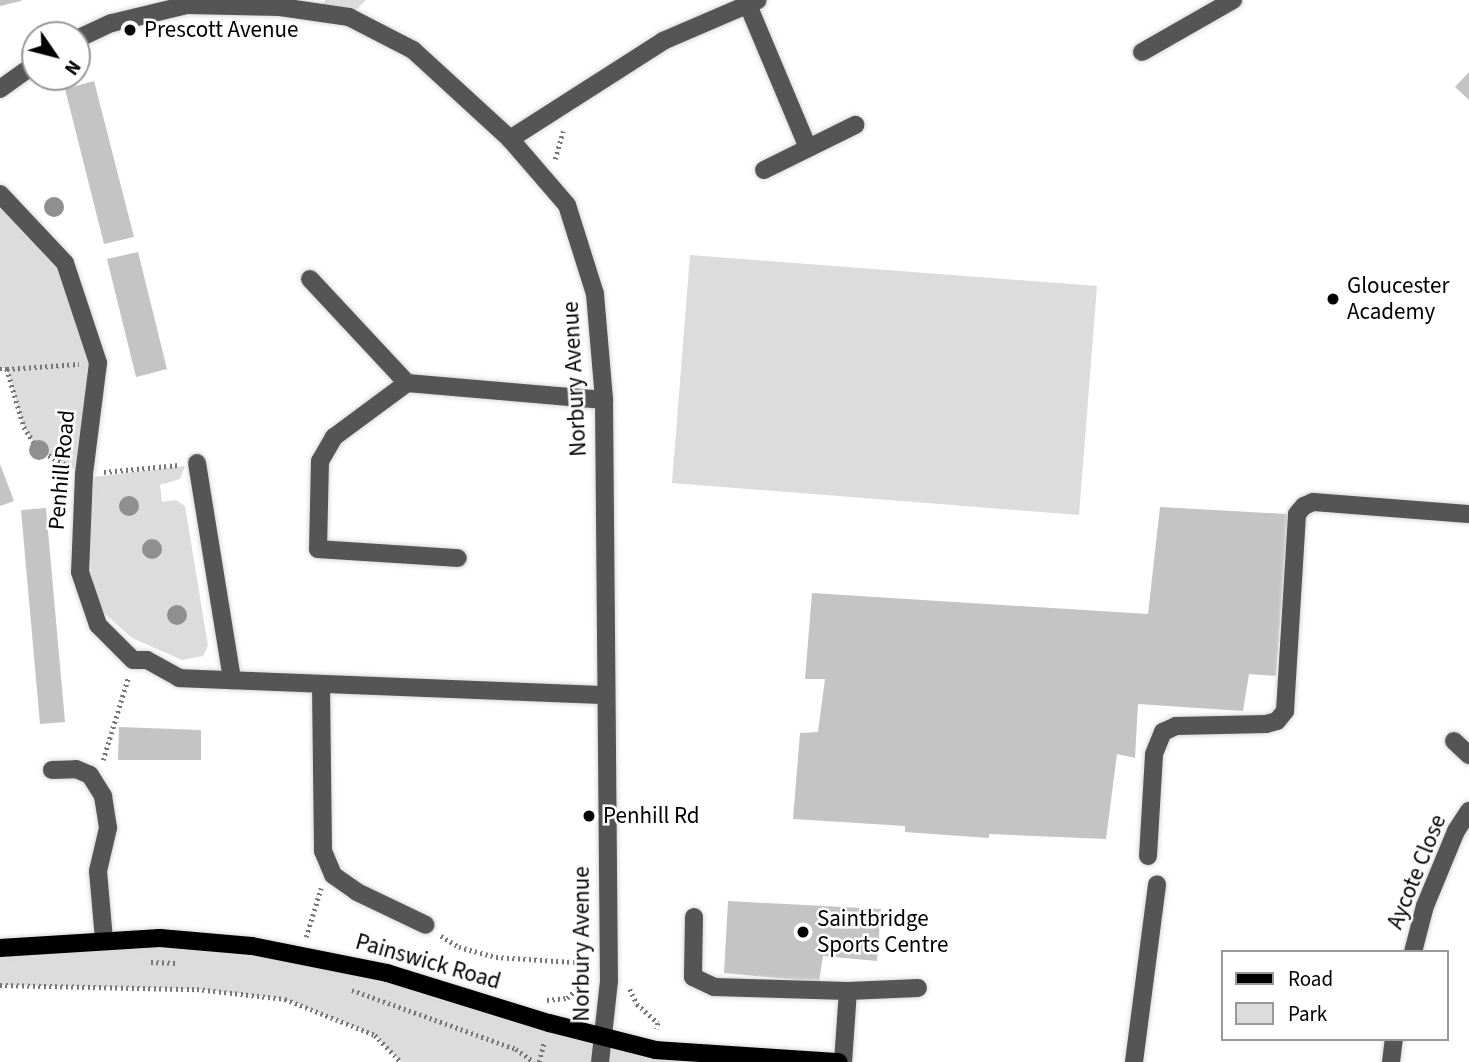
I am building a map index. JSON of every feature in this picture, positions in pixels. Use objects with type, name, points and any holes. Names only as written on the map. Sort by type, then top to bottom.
[{"type":"main road","name":"Painswick Road","points":[[0,948],[104,940],[199,940],[300,953],[387,973],[606,1040],[656,1051],[833,1062]]},
{"type":"street","points":[[1142,52],[1231,0]]},
{"type":"street","points":[[510,139],[663,41],[753,2],[808,148]]},
{"type":"street","name":"Norbury Avenue","points":[[91,32],[112,23],[187,5],[323,5],[413,50],[510,139],[567,205],[595,293],[604,400],[606,1040],[600,1062]]},
{"type":"street","points":[[0,89],[21,74]]},
{"type":"street","points":[[764,170],[855,125]]},
{"type":"street","name":"Penhill Road","points":[[0,194],[65,262],[98,363],[83,474],[80,572],[98,625],[133,660],[148,660],[179,678],[321,686],[605,695]]},
{"type":"street","points":[[310,279],[407,383]]},
{"type":"street","points":[[458,558],[318,549],[320,461],[334,437],[407,383],[604,400]]},
{"type":"street","points":[[197,463],[232,680]]},
{"type":"street","points":[[1148,856],[1154,754],[1163,732],[1176,726],[1266,724],[1277,721],[1285,711],[1297,514],[1304,506],[1313,502],[1469,514]]},
{"type":"street","points":[[321,686],[323,851],[333,875],[357,892],[426,925]]},
{"type":"street","points":[[1454,741],[1469,755]]},
{"type":"street","points":[[52,770],[76,769],[90,775],[103,796],[108,828],[99,871],[104,940]]},
{"type":"street","name":"Aycote Close","points":[[1414,950],[1425,906],[1456,831],[1469,811]]},
{"type":"street","points":[[1134,1062],[1157,884]]},
{"type":"street","points":[[694,917],[693,977],[714,987],[848,991],[918,988]]},
{"type":"street","points":[[833,1062],[848,991]]},
{"type":"street","points":[[1391,1062],[1394,1041]]},
{"type":"path","points":[[555,160],[565,127]]},
{"type":"path","points":[[0,369],[98,363]]},
{"type":"path","points":[[7,369],[24,427],[39,450],[83,474],[197,463]]},
{"type":"path","points":[[95,784],[133,660]]},
{"type":"path","points":[[300,953],[329,864]]},
{"type":"path","points":[[426,925],[459,947],[496,957],[596,963]]},
{"type":"path","points":[[142,961],[191,964]]},
{"type":"path","points":[[0,985],[197,989],[285,999],[375,1035],[401,1062]]},
{"type":"path","points":[[347,989],[506,1045],[534,1062]]},
{"type":"green space","points":[[325,0],[366,0],[349,17],[322,11]]},
{"type":"green space","points":[[0,201],[65,263],[98,363],[84,474],[39,450],[24,427],[7,369],[0,367]]},
{"type":"green space","points":[[690,255],[1097,286],[1079,515],[672,483]]},
{"type":"green space","points":[[185,466],[180,479],[160,485],[162,502],[176,500],[185,506],[208,646],[203,656],[182,660],[132,638],[103,612],[93,587],[89,554],[93,477]]},
{"type":"green space","points":[[160,938],[252,946],[549,1023],[761,1062],[401,1062],[375,1035],[285,999],[197,989],[0,985],[0,949]]},
{"type":"building","points":[[0,0],[21,0],[21,1],[0,6]]},
{"type":"building","points":[[1469,72],[1469,100],[1455,87]]},
{"type":"building","points":[[94,81],[134,237],[104,244],[66,91],[91,91],[91,82]]},
{"type":"building","points":[[138,252],[167,369],[136,377],[107,259]]},
{"type":"building","points":[[0,464],[14,501],[0,506]]},
{"type":"building","points":[[1160,507],[1288,514],[1276,676],[1249,674],[1243,711],[1138,704],[1135,758],[1117,754],[1106,839],[989,834],[989,838],[905,832],[905,826],[793,819],[800,733],[818,732],[825,679],[805,679],[812,593],[1148,614]]},
{"type":"building","points":[[46,508],[65,722],[40,724],[21,510]]},
{"type":"building","points":[[119,727],[201,730],[201,760],[118,760]]},
{"type":"building","name":"Saintbridge Sports Centre","points":[[728,901],[881,909],[877,961],[823,956],[819,982],[724,973]]},
{"type":"place","name":"Prescott Avenue","points":[[130,30]]},
{"type":"place","name":"Gloucester Academy","points":[[1333,299]]},
{"type":"place","name":"Penhill Rd","points":[[589,816]]},
{"type":"place","name":"Saintbridge Sports Centre","points":[[803,932]]}]
